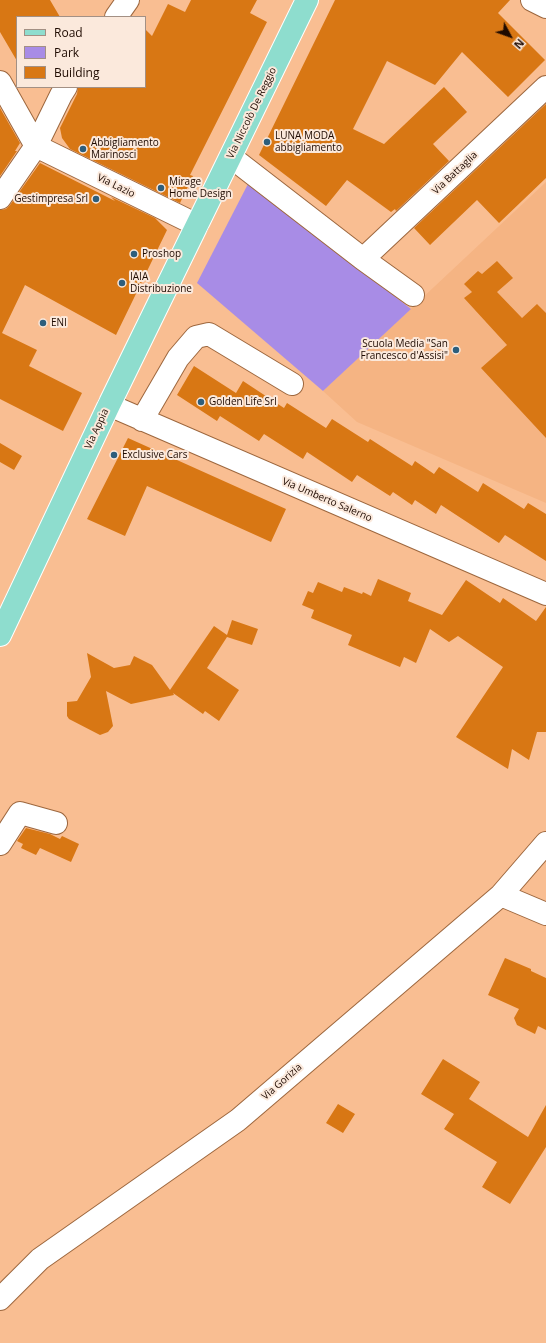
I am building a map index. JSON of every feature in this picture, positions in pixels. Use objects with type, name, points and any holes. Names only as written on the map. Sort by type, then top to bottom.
[{"type":"main road","name":"Via Niccolò De Reggio","points":[[197,226],[306,0]]},
{"type":"main road","name":"Via Appia","points":[[0,634],[109,405],[197,226]]},
{"type":"street","points":[[117,16],[128,0]]},
{"type":"street","points":[[532,0],[546,7]]},
{"type":"street","points":[[0,82],[36,146]]},
{"type":"street","name":"Via Battaglia","points":[[363,259],[546,87]]},
{"type":"street","points":[[0,198],[36,146],[65,88]]},
{"type":"street","name":"Via Lazio","points":[[36,146],[197,226]]},
{"type":"street","points":[[231,156],[363,259],[413,295]]},
{"type":"street","points":[[142,420],[178,358],[196,337],[209,334],[292,384]]},
{"type":"street","name":"Via Umberto Salerno","points":[[109,405],[546,594]]},
{"type":"street","points":[[0,844],[20,812],[56,823]]},
{"type":"street","name":"Via Gorizia","points":[[0,1299],[40,1259],[238,1120],[501,895],[546,843]]},
{"type":"street","points":[[501,895],[546,914]]},
{"type":"shaded area","name":"Scuola Media \"San Francesco d'Assisi\"","points":[[546,182],[546,503],[357,422],[323,391]]},
{"type":"green space","points":[[249,182],[411,309],[323,391],[197,283]]},
{"type":"building","points":[[0,0],[50,0],[59,16],[16,16],[16,59],[0,32]]},
{"type":"building","points":[[191,0],[257,0],[250,13],[267,22],[190,175],[193,176],[180,203],[70,149],[62,138],[60,128],[77,94],[78,88],[146,88],[146,30],[152,36],[168,4],[185,12]]},
{"type":"building","points":[[335,0],[510,0],[498,13],[545,60],[508,97],[462,52],[435,85],[387,61],[353,129],[384,144],[444,87],[467,112],[433,144],[449,161],[396,211],[395,209],[391,212],[347,180],[326,206],[259,155]]},
{"type":"building","points":[[546,104],[546,178],[499,223],[477,200],[430,245],[414,228]]},
{"type":"building","points":[[0,108],[20,143],[15,151],[17,151],[0,176]]},
{"type":"building","points":[[40,163],[115,201],[111,197],[155,218],[167,230],[116,335],[25,285],[2,333],[37,350],[29,366],[82,393],[63,431],[0,399],[0,210],[6,209],[10,205]]},
{"type":"building","points":[[497,261],[513,278],[497,292],[522,318],[537,304],[546,313],[546,438],[481,368],[507,345],[464,298],[472,292],[464,284],[478,271],[482,274]]},
{"type":"building","points":[[194,366],[236,393],[243,381],[284,408],[287,403],[326,428],[332,419],[368,442],[370,439],[412,466],[415,461],[434,474],[439,467],[478,492],[483,483],[524,509],[528,503],[546,514],[546,561],[505,535],[499,543],[441,505],[436,514],[415,500],[412,505],[393,492],[390,496],[357,475],[352,482],[307,452],[303,459],[264,434],[259,441],[220,416],[217,421],[177,395]]},
{"type":"building","points":[[128,438],[286,509],[271,542],[147,486],[125,536],[87,519]]},
{"type":"building","points":[[0,443],[22,456],[14,470],[0,462]]},
{"type":"building","points":[[378,579],[411,593],[408,601],[442,615],[466,580],[500,603],[503,598],[536,621],[546,607],[546,732],[537,732],[529,760],[512,749],[508,769],[456,737],[503,667],[458,636],[449,642],[430,629],[416,663],[404,657],[400,667],[348,645],[352,635],[311,618],[314,610],[302,605],[308,591],[313,593],[318,582],[342,592],[344,587],[362,594],[363,592],[371,596]]},
{"type":"building","points":[[232,620],[258,629],[252,645],[227,637],[207,668],[239,690],[219,721],[205,711],[203,714],[173,693],[174,695],[131,704],[106,691],[113,726],[108,732],[100,735],[69,719],[67,716],[67,702],[77,701],[91,677],[87,653],[114,668],[130,665],[134,656],[152,665],[170,690],[214,626],[227,635]]},
{"type":"building","points":[[26,828],[50,834],[60,839],[62,836],[79,844],[71,862],[40,848],[36,855],[21,848],[23,844],[17,841]]},
{"type":"building","points":[[505,958],[531,969],[531,971],[546,978],[546,1030],[538,1026],[535,1034],[517,1025],[514,1018],[519,1009],[488,995]]},
{"type":"building","points":[[443,1059],[480,1082],[469,1099],[528,1137],[546,1105],[546,1147],[510,1204],[482,1187],[497,1162],[444,1129],[454,1114],[421,1094]]},
{"type":"building","points":[[338,1104],[355,1114],[343,1133],[326,1123]]},
{"type":"place","name":"LUNA MODA abbigliamento","points":[[267,142]]},
{"type":"place","name":"Abbigliamento Marinosci","points":[[83,149]]},
{"type":"place","name":"Mirage Home Design","points":[[161,188]]},
{"type":"place","name":"Gestimpresa Srl","points":[[96,199]]},
{"type":"place","name":"Proshop","points":[[134,254]]},
{"type":"place","name":"IAIA Distribuzione","points":[[122,283]]},
{"type":"place","name":"ENI","points":[[43,323]]},
{"type":"place","name":"Scuola Media \"San Francesco d'Assisi\"","points":[[456,350]]},
{"type":"place","name":"Golden Life Srl","points":[[201,402]]},
{"type":"place","name":"Exclusive Cars","points":[[114,455]]}]
